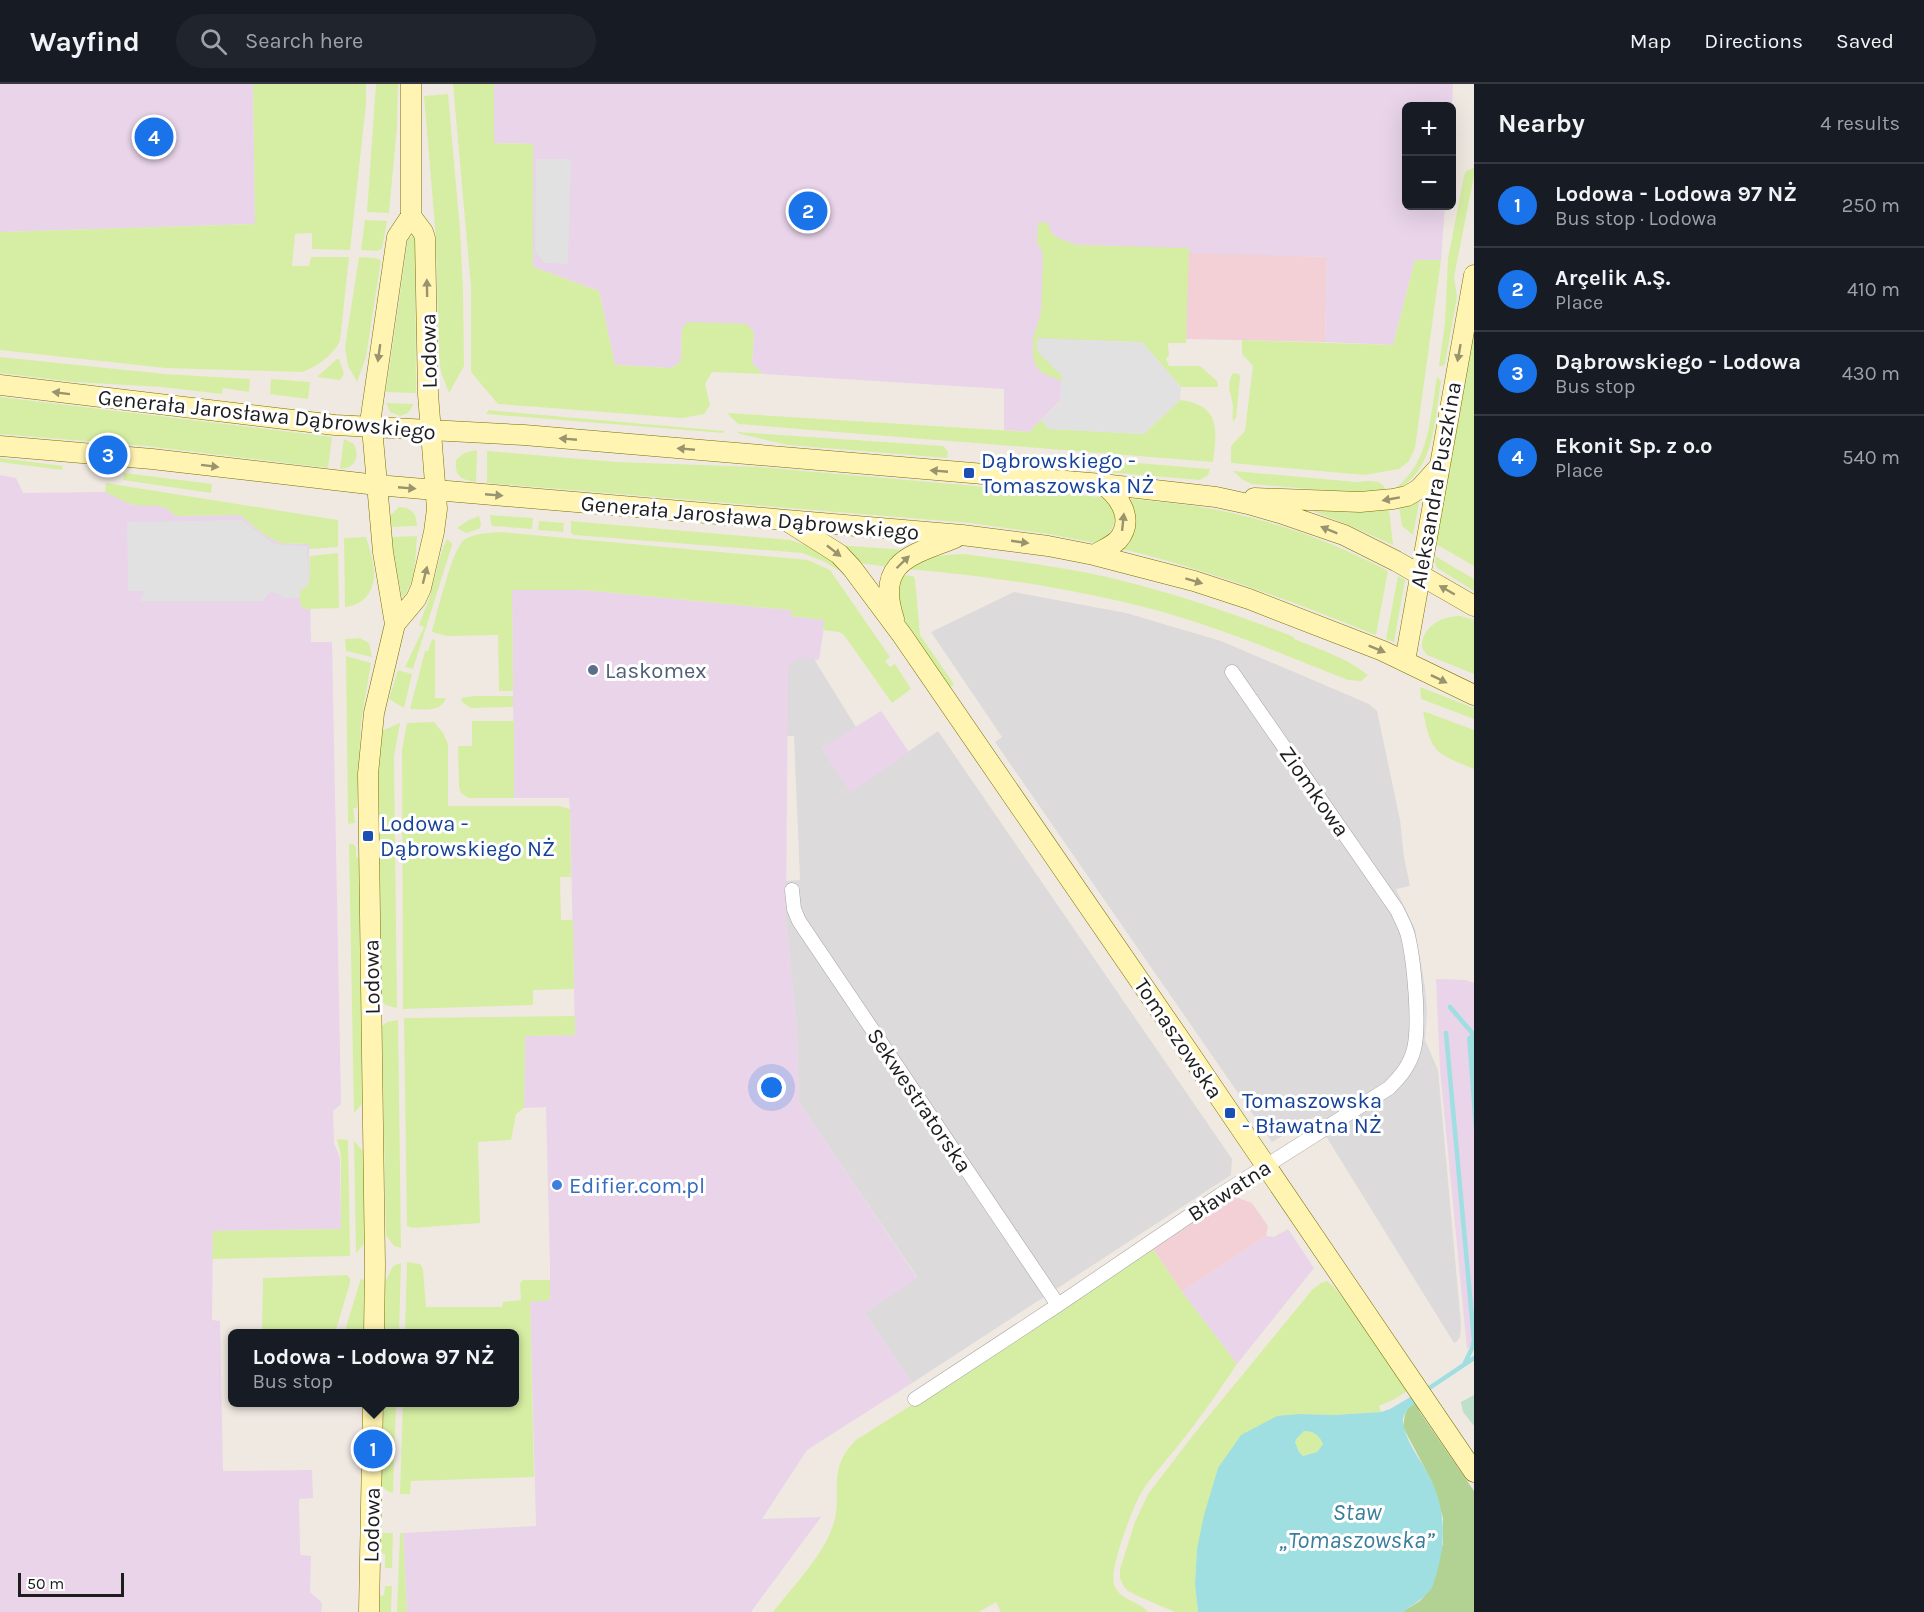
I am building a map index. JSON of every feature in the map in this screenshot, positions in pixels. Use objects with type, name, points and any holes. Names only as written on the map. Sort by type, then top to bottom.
[{"type":"main road","name":"Lodowa","points":[[374,1329],[368,774],[374,713],[395,624],[383,552],[372,427],[372,400],[397,237],[411,216],[411,84]]},
{"type":"main road","name":"Lodowa","points":[[395,624],[416,599],[421,588],[436,519],[427,369],[425,238],[423,231],[411,216]]},
{"type":"main road","name":"Aleksandra Puszkina","points":[[1405,661],[1474,274]]},
{"type":"main road","name":"Generała Jarosława Dąbrowskiego","points":[[0,385],[302,422],[524,435],[1102,484],[1216,497],[1360,502],[1388,500],[1407,496],[1419,489],[1438,468]]},
{"type":"main road","name":"Generała Jarosława Dąbrowskiego","points":[[0,446],[152,459],[377,485],[962,535],[1048,546],[1148,567],[1249,599],[1405,661],[1474,695]]},
{"type":"main road","points":[[1094,555],[1109,548],[1117,540],[1124,526],[1122,504],[1118,497],[1102,484]]},
{"type":"main road","name":"Generała Jarosława Dąbrowskiego","points":[[1216,497],[1312,523],[1366,546],[1474,606]]},
{"type":"main road","name":"Tomaszowska","points":[[785,520],[839,554],[902,635],[1474,1472]]},
{"type":"main road","name":"Tomaszowska","points":[[902,635],[893,617],[890,600],[890,588],[895,571],[901,562],[915,553],[962,535]]},
{"type":"main road","name":"Lodowa","points":[[369,1612],[373,1407]]},
{"type":"street","name":"Ziomkowa","points":[[1232,672],[1397,910]]},
{"type":"street","name":"Sekwestratorska","points":[[792,890],[794,909],[799,921],[1058,1305]]},
{"type":"street","name":"Bławatna","points":[[915,1399],[1058,1305],[1190,1214],[1389,1088],[1401,1076],[1409,1063],[1416,1037],[1415,1000],[1408,937],[1397,910]]},
{"type":"shaded area","points":[[0,84],[253,84],[255,224],[0,232]]},
{"type":"shaded area","points":[[494,84],[1453,84],[1452,102],[1402,102],[1402,210],[1445,210],[1441,260],[1415,260],[1393,345],[1325,342],[1327,257],[1189,253],[1186,343],[1037,339],[1062,376],[1060,401],[1029,432],[1004,430],[1004,389],[763,374],[752,363],[754,333],[682,328],[681,361],[672,368],[615,365],[599,291],[533,267],[533,144],[494,143]]},
{"type":"shaded area","points":[[536,159],[571,159],[568,264],[544,263],[535,251]]},
{"type":"shaded area","points":[[1188,252],[1327,257],[1325,342],[1186,339]]},
{"type":"shaded area","points":[[1037,339],[1142,342],[1181,387],[1180,400],[1144,434],[1048,429],[1041,420],[1060,401],[1062,376],[1037,351]]},
{"type":"shaded area","points":[[0,475],[16,478],[23,493],[105,492],[134,505],[160,504],[176,516],[240,515],[263,534],[280,543],[309,544],[311,642],[332,642],[341,1104],[333,1111],[334,1143],[340,1158],[341,1229],[213,1231],[212,1320],[220,1321],[223,1471],[312,1470],[313,1498],[299,1499],[300,1549],[301,1555],[311,1556],[310,1592],[322,1603],[321,1612],[0,1612]]},
{"type":"shaded area","points":[[242,520],[274,544],[307,546],[309,584],[301,590],[299,598],[283,598],[272,592],[263,601],[140,601],[144,591],[128,591],[127,522]]},
{"type":"shaded area","points":[[512,590],[583,590],[791,610],[791,616],[825,620],[819,660],[799,658],[788,666],[786,920],[797,1030],[799,1102],[917,1278],[865,1313],[912,1383],[807,1450],[762,1519],[821,1517],[751,1612],[407,1612],[403,1533],[536,1526],[530,1301],[550,1300],[550,1266],[546,1107],[524,1108],[525,1036],[575,1035],[570,809],[569,798],[514,798]]},
{"type":"shaded area","points":[[1014,592],[1126,613],[1221,641],[1369,704],[1377,711],[1400,820],[1410,886],[1396,889],[1415,929],[1425,987],[1427,1012],[1425,1040],[1438,1070],[1461,1325],[1460,1337],[1454,1343],[1314,1117],[1272,1142],[995,742],[1002,737],[931,632]]},
{"type":"shaded area","points":[[799,658],[814,659],[856,727],[822,748],[850,792],[938,731],[1232,1159],[1231,1175],[912,1383],[865,1313],[917,1277],[799,1102],[797,1030],[786,920],[786,881],[800,880],[794,736],[787,736],[788,666]]},
{"type":"shaded area","points":[[881,711],[909,752],[850,793],[822,748]]},
{"type":"shaded area","points":[[1436,979],[1466,980],[1474,983],[1474,1345],[1467,1349],[1440,1069]]},
{"type":"shaded area","points":[[1233,1196],[1252,1203],[1268,1226],[1266,1236],[1182,1292],[1153,1249]]},
{"type":"shaded area","points":[[1288,1229],[1314,1268],[1237,1364],[1182,1292],[1266,1236],[1274,1237]]},
{"type":"green space","points":[[253,84],[366,84],[366,104],[350,250],[312,249],[312,233],[295,234],[292,266],[309,266],[311,257],[349,257],[340,341],[329,356],[302,372],[165,368],[0,350],[0,232],[255,224]]},
{"type":"green space","points":[[376,84],[398,84],[397,127],[389,213],[367,212]]},
{"type":"green space","points":[[453,84],[494,84],[494,143],[533,144],[533,267],[599,291],[615,365],[672,368],[681,361],[682,328],[688,322],[747,324],[754,333],[752,363],[763,374],[712,372],[705,384],[710,405],[704,414],[682,418],[498,404],[471,372],[471,287]]},
{"type":"green space","points":[[448,94],[460,230],[464,366],[449,393],[441,372],[439,358],[436,239],[424,96]]},
{"type":"green space","points":[[1474,168],[1454,277],[1457,297],[1445,363],[1439,366],[1445,322],[1448,259],[1464,176],[1466,171]]},
{"type":"green space","points":[[365,220],[387,221],[382,249],[361,250]]},
{"type":"green space","points":[[1048,222],[1051,233],[1077,245],[1189,248],[1186,343],[1168,343],[1169,356],[1166,358],[1169,366],[1200,366],[1217,381],[1218,387],[1181,387],[1142,342],[1037,338],[1037,351],[1062,376],[1061,381],[1041,372],[1035,364],[1033,355],[1033,338],[1041,313],[1043,257],[1041,248],[1037,244],[1038,223]]},
{"type":"green space","points":[[412,236],[415,238],[416,393],[386,392],[408,239]]},
{"type":"green space","points":[[359,257],[381,260],[366,357],[357,382],[348,366],[345,347]]},
{"type":"green space","points":[[1415,260],[1441,260],[1415,448],[1409,461],[1399,469],[1365,475],[1231,463],[1231,446],[1245,431],[1253,366],[1242,354],[1242,340],[1393,345]]},
{"type":"green space","points":[[1474,336],[1474,566],[1436,544]]},
{"type":"green space","points":[[0,357],[165,374],[250,379],[249,392],[223,388],[222,394],[162,387],[74,382],[0,373]]},
{"type":"green space","points":[[339,359],[344,374],[340,380],[317,377]]},
{"type":"green space","points":[[1233,373],[1239,374],[1240,377],[1236,418],[1233,421],[1229,386]]},
{"type":"green space","points":[[1437,377],[1441,381],[1437,411],[1426,456],[1410,481],[1397,489],[1416,464],[1422,451],[1430,422]]},
{"type":"green space","points":[[271,379],[310,382],[308,399],[270,394]]},
{"type":"green space","points":[[0,397],[332,437],[328,468],[146,446],[0,434]]},
{"type":"green space","points":[[1180,400],[1203,407],[1210,413],[1215,430],[1213,462],[738,424],[727,413],[1029,432],[1041,420],[1048,429],[1144,434]]},
{"type":"green space","points":[[386,403],[414,404],[408,413],[400,416],[390,412]]},
{"type":"green space","points":[[489,410],[724,431],[723,433],[486,414]]},
{"type":"green space","points":[[737,432],[943,446],[948,452],[947,458],[788,445]]},
{"type":"green space","points":[[344,439],[354,444],[356,458],[353,465],[340,469]]},
{"type":"green space","points":[[477,450],[476,482],[460,477],[456,470],[456,460],[464,453]]},
{"type":"green space","points":[[487,451],[616,462],[758,467],[1101,497],[1108,502],[1115,515],[1108,534],[1095,543],[970,523],[487,483]]},
{"type":"green space","points":[[1030,454],[1210,469],[1208,475],[1200,480],[1025,465]]},
{"type":"green space","points":[[0,458],[63,466],[62,470],[0,462]]},
{"type":"green space","points":[[1233,471],[1357,482],[1374,481],[1381,484],[1387,491],[1356,493],[1252,484]]},
{"type":"green space","points":[[124,473],[212,484],[211,493],[123,480]]},
{"type":"green space","points":[[106,483],[338,520],[338,547],[309,549],[309,544],[280,543],[263,534],[240,515],[176,516],[162,506],[124,502],[105,492]]},
{"type":"green space","points":[[1420,498],[1413,535],[1402,526],[1399,507]]},
{"type":"green space","points":[[1130,499],[1203,507],[1269,522],[1330,544],[1388,571],[1376,635],[1219,577],[1122,549],[1132,537],[1135,526],[1135,513]]},
{"type":"green space","points":[[399,507],[407,508],[412,512],[417,526],[389,527],[390,516]]},
{"type":"green space","points":[[1389,509],[1393,545],[1314,510]]},
{"type":"green space","points":[[490,515],[533,518],[532,529],[493,526]]},
{"type":"green space","points":[[479,516],[481,525],[479,529],[466,533],[457,528],[467,521]]},
{"type":"green space","points":[[539,521],[564,523],[563,532],[538,530]]},
{"type":"green space","points":[[571,521],[790,540],[809,546],[842,568],[838,570],[802,553],[574,535],[571,533]]},
{"type":"green space","points":[[500,532],[808,560],[830,570],[890,657],[885,661],[890,667],[895,664],[911,689],[892,703],[844,635],[823,630],[824,620],[791,616],[791,610],[584,590],[512,590],[513,691],[499,691],[498,635],[447,636],[432,632],[450,568],[459,546],[472,536]]},
{"type":"green space","points":[[417,536],[413,577],[402,598],[390,537]]},
{"type":"green space","points":[[366,537],[374,570],[372,586],[369,594],[363,600],[345,607],[344,538]]},
{"type":"green space","points":[[447,539],[452,545],[413,669],[405,667],[424,627],[419,625]]},
{"type":"green space","points":[[838,545],[906,550],[890,567],[858,563]]},
{"type":"green space","points":[[338,553],[339,608],[305,609],[301,606],[300,596],[301,590],[309,584],[310,556]]},
{"type":"green space","points":[[963,554],[1089,573],[1178,596],[1294,637],[1294,639],[1342,659],[1368,675],[1361,681],[1348,680],[1207,626],[1128,603],[1034,584],[906,569],[926,559]]},
{"type":"green space","points":[[1435,556],[1474,579],[1474,591],[1437,568]]},
{"type":"green space","points":[[902,575],[913,576],[915,579],[920,635],[954,684],[948,689],[908,627],[902,613],[898,589]]},
{"type":"green space","points":[[1398,576],[1405,580],[1394,642],[1386,639]]},
{"type":"green space","points":[[1461,616],[1474,620],[1474,674],[1427,655],[1422,648],[1429,628],[1440,620]]},
{"type":"green space","points":[[360,638],[369,643],[372,657],[346,651],[345,639]]},
{"type":"green space","points":[[432,639],[435,640],[435,698],[446,698],[444,703],[436,708],[410,709],[425,651],[428,651]]},
{"type":"green space","points":[[346,656],[371,663],[361,722],[357,808],[353,808],[355,823],[348,824]]},
{"type":"green space","points":[[398,670],[412,674],[404,708],[389,699]]},
{"type":"green space","points":[[1420,687],[1474,708],[1474,719],[1421,699]]},
{"type":"green space","points":[[513,696],[513,707],[471,708],[462,702],[461,698]]},
{"type":"green space","points":[[1423,711],[1474,730],[1474,769],[1437,750],[1429,736]]},
{"type":"green space","points":[[472,721],[514,721],[514,798],[468,798],[461,793],[458,746],[472,746]]},
{"type":"green space","points":[[434,722],[448,744],[448,806],[559,806],[570,809],[571,877],[560,877],[561,920],[573,920],[574,989],[533,990],[533,1005],[403,1009],[402,750],[407,723]]},
{"type":"green space","points":[[400,723],[394,757],[397,1008],[385,1005],[382,999],[378,759],[381,731]]},
{"type":"green space","points":[[349,844],[356,847],[356,857],[360,858],[362,1100],[354,1113]]},
{"type":"green space","points":[[575,1016],[575,1035],[525,1036],[524,1108],[516,1114],[511,1140],[478,1142],[480,1223],[413,1228],[407,1226],[404,1018]]},
{"type":"green space","points":[[398,1020],[401,1248],[394,1246],[386,1235],[382,1026],[387,1022]]},
{"type":"green space","points":[[337,1139],[348,1140],[350,1256],[212,1259],[213,1231],[341,1229],[341,1156]]},
{"type":"green space","points":[[354,1141],[364,1152],[365,1237],[363,1245],[356,1253]]},
{"type":"green space","points":[[1153,1249],[1182,1292],[1237,1364],[1196,1423],[1145,1486],[1128,1524],[1118,1552],[1113,1576],[1114,1584],[1120,1594],[1148,1612],[1001,1612],[996,1602],[979,1612],[773,1612],[806,1572],[828,1538],[837,1505],[838,1473],[846,1452],[856,1440],[1058,1313]]},
{"type":"green space","points":[[407,1262],[420,1264],[423,1269],[426,1307],[502,1307],[503,1302],[521,1300],[520,1283],[523,1280],[550,1280],[550,1300],[530,1302],[534,1477],[411,1481],[410,1494],[400,1494],[403,1407],[519,1407],[519,1329],[405,1329]]},
{"type":"green space","points":[[401,1263],[399,1329],[384,1329],[385,1282],[393,1266]]},
{"type":"green space","points":[[347,1275],[350,1283],[336,1329],[262,1329],[263,1278]]},
{"type":"green space","points":[[361,1278],[366,1283],[365,1329],[346,1329]]},
{"type":"green space","points":[[1327,1281],[1352,1309],[1407,1391],[1379,1406],[1381,1412],[1333,1415],[1300,1414],[1218,1468],[1197,1549],[1195,1584],[1198,1612],[1175,1612],[1128,1591],[1120,1578],[1120,1569],[1135,1522],[1148,1494],[1312,1290]]},
{"type":"green space","points":[[1474,1395],[1474,1426],[1463,1412],[1461,1402]]},
{"type":"green space","points":[[1417,1403],[1421,1408],[1419,1411],[1474,1491],[1474,1612],[1402,1612],[1420,1601],[1432,1587],[1443,1543],[1443,1518],[1432,1482],[1403,1427],[1409,1406]]},
{"type":"green space","points":[[382,1407],[396,1407],[393,1493],[381,1485]]},
{"type":"green space","points":[[1304,1431],[1316,1434],[1323,1444],[1317,1452],[1303,1456],[1295,1442]]},
{"type":"green space","points":[[380,1533],[393,1533],[392,1568],[385,1568],[385,1554],[380,1553]]},
{"type":"green space","points":[[400,1533],[403,1533],[407,1612],[397,1612]]},
{"type":"green space","points":[[385,1586],[392,1586],[391,1612],[379,1612],[380,1596],[384,1595]]},
{"type":"water","points":[[1474,1033],[1474,1132],[1467,1037]]},
{"type":"water","name":"Staw „Tomaszowska”","points":[[1412,1396],[1417,1403],[1405,1413],[1403,1424],[1409,1442],[1432,1482],[1440,1504],[1443,1526],[1442,1549],[1434,1583],[1428,1593],[1402,1612],[1198,1612],[1195,1584],[1197,1549],[1204,1515],[1218,1468],[1241,1435],[1277,1416],[1333,1415],[1381,1412]],"holes":[[[1304,1431],[1316,1434],[1323,1444],[1317,1452],[1303,1456],[1295,1442]]]},
{"type":"waterway","points":[[1450,1007],[1473,1034]]},
{"type":"waterway","points":[[1446,1033],[1474,1340],[1465,1363]]},
{"type":"waterway","points":[[1425,1391],[1474,1358]]},
{"type":"place","name":"Ekonit Sp. z o.o","points":[[154,137]]},
{"type":"place","name":"Arçelik A.Ş.","points":[[808,211]]},
{"type":"place","name":"Dąbrowskiego - Lodowa","points":[[108,455]]},
{"type":"place","name":"Dąbrowskiego - Tomaszowska NŻ","points":[[969,473]]},
{"type":"place","name":"Laskomex","points":[[593,670]]},
{"type":"place","name":"Lodowa - Dąbrowskiego NŻ","points":[[368,836]]},
{"type":"place","name":"Tomaszowska - Bławatna NŻ","points":[[1230,1113]]},
{"type":"place","name":"Edifier.com.pl","points":[[557,1185]]},
{"type":"place","name":"Lodowa - Lodowa 97 NŻ","points":[[373,1449]]}]
